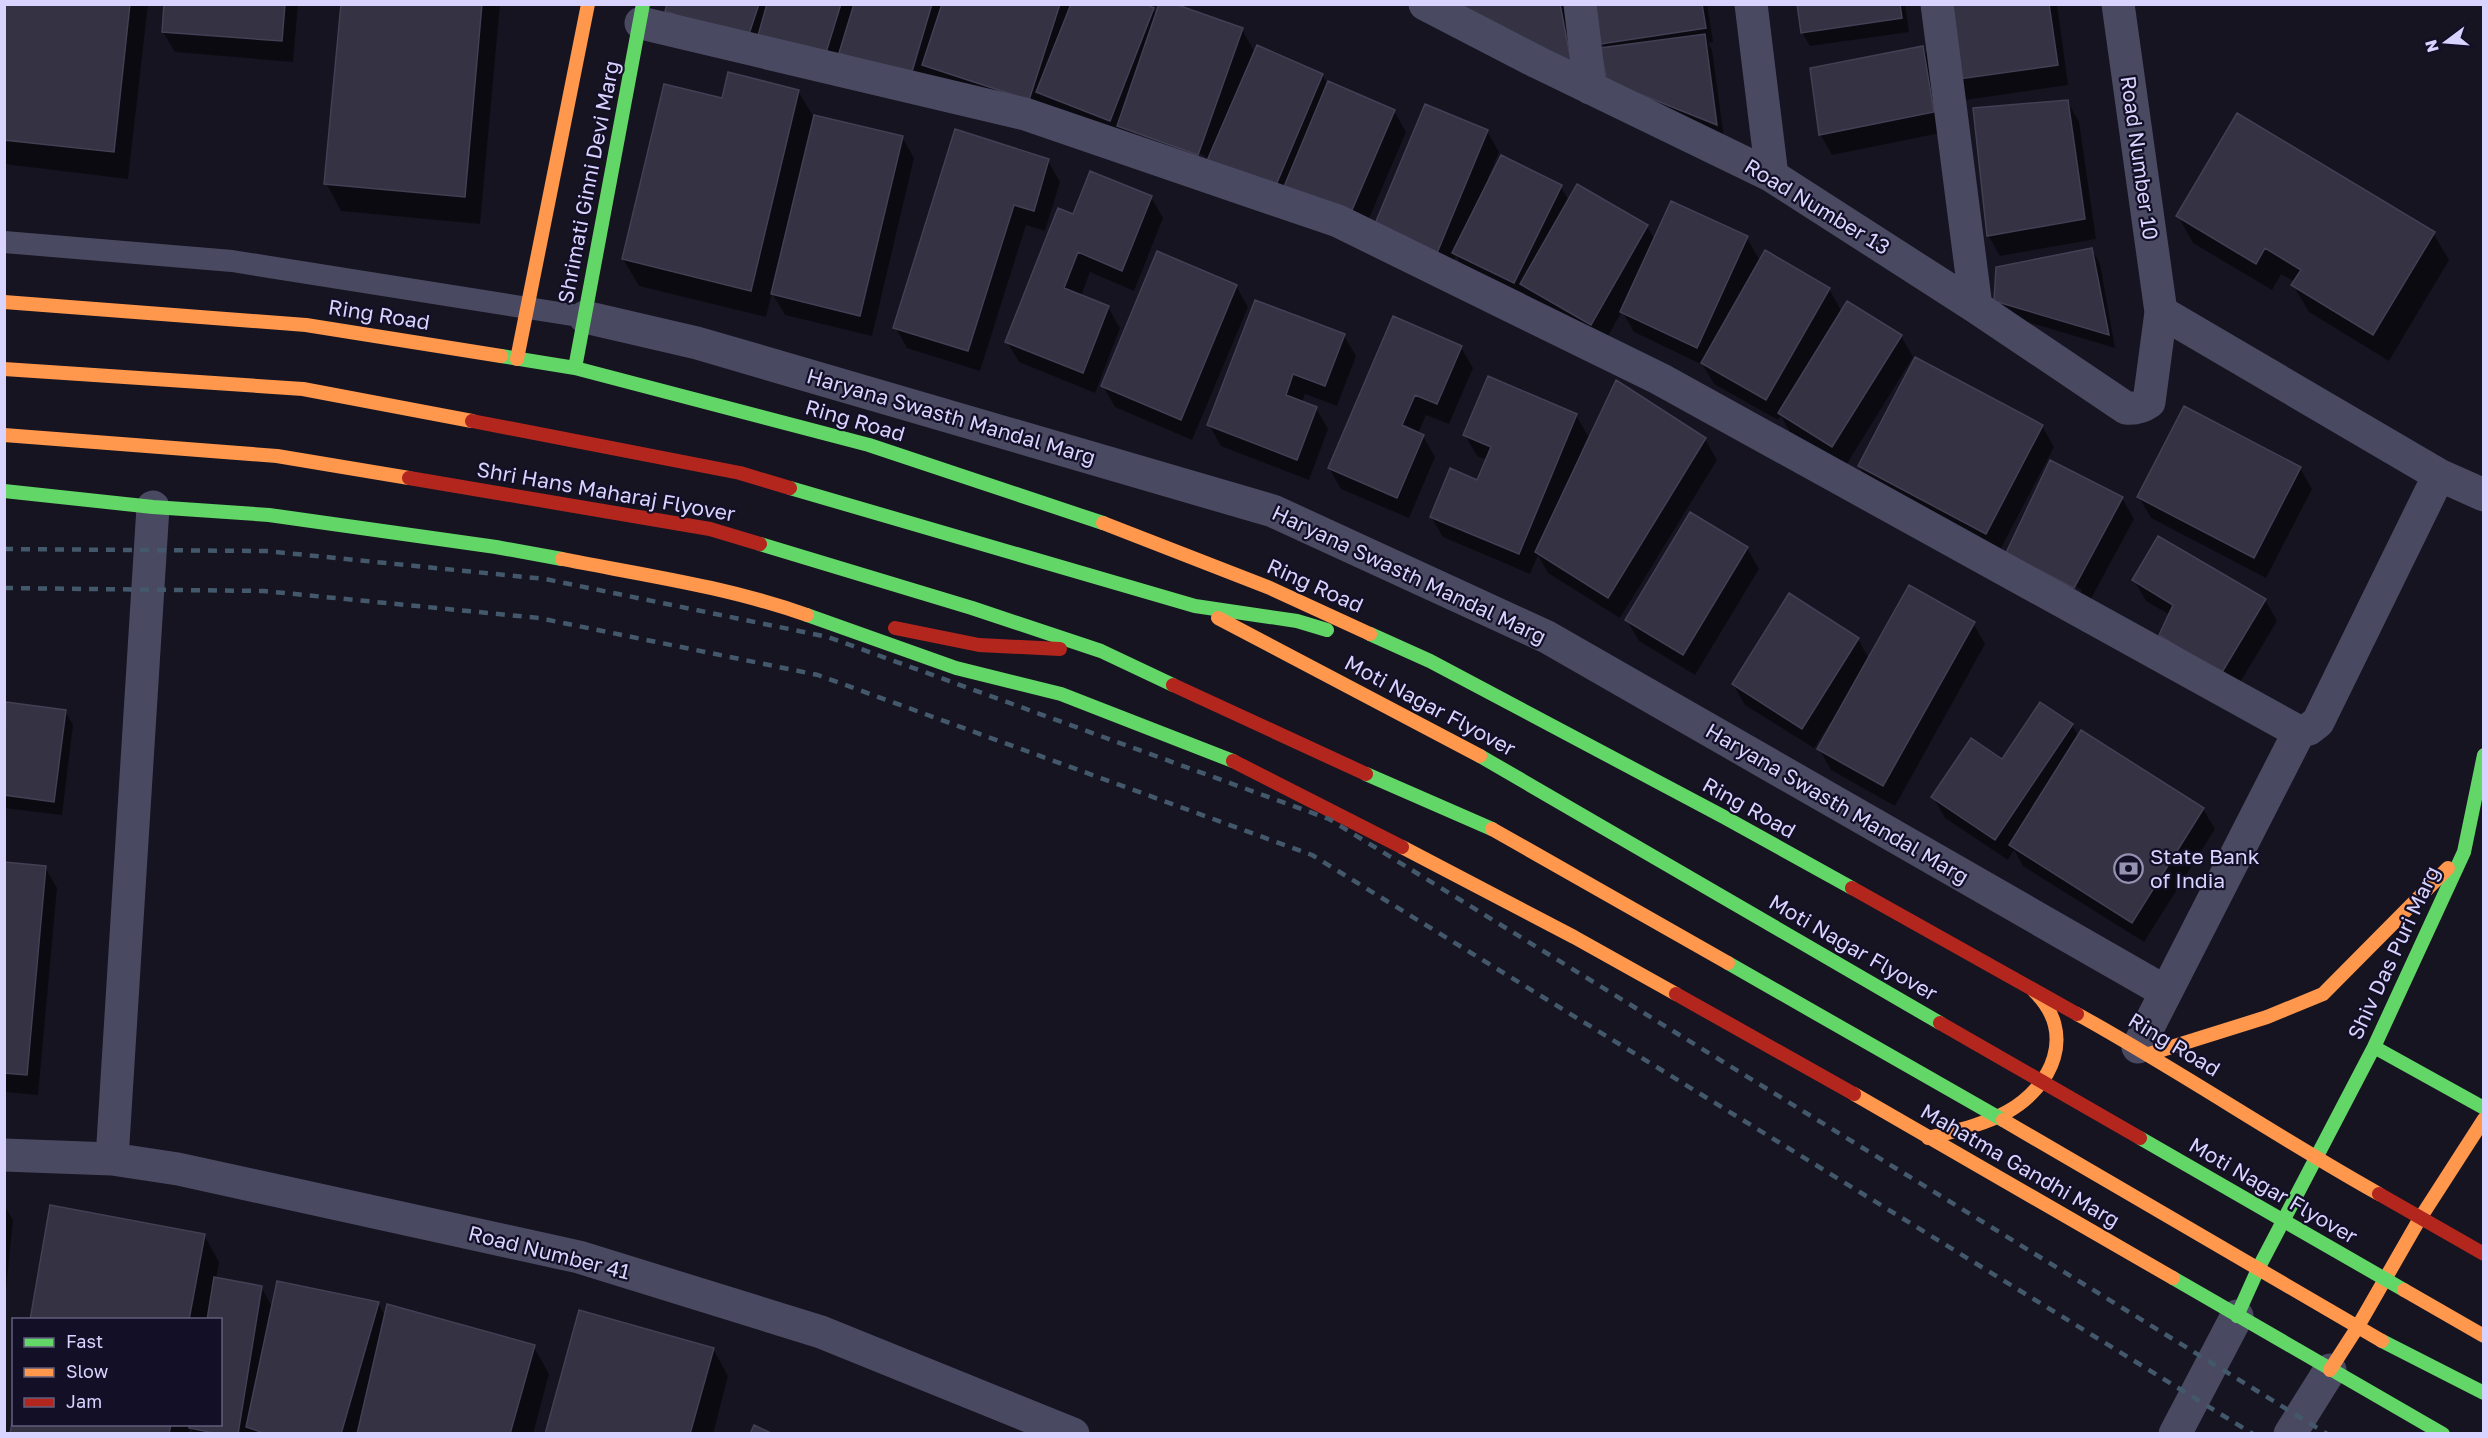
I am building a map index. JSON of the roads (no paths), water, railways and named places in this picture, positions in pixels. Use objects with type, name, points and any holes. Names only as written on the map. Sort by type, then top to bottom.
[{"type":"main road","name":"Shrimati Ginni Devi Marg","points":[[517,359],[588,4]]},
{"type":"main road","name":"Shrimati Ginni Devi Marg","points":[[575,368],[642,14]]},
{"type":"main road","name":"Ring Road","points":[[4,302],[306,325],[575,368],[869,445],[1134,533],[1270,588],[1430,660],[1724,817],[2144,1050],[2316,1159],[2419,1220],[2484,1254]]},
{"type":"main road","name":"Shri Hans Maharaj Flyover","points":[[4,369],[303,389],[740,473],[1195,606]]},
{"type":"main road","name":"Shri Hans Maharaj Flyover","points":[[4,435],[277,456],[710,529],[972,608],[1101,651],[1276,734],[1492,829],[1964,1097],[2382,1341],[2484,1393]]},
{"type":"main road","points":[[4,491],[153,507],[269,515],[496,547],[711,587],[776,604],[978,645],[1101,651]]},
{"type":"main road","name":"Mahatma Gandhi Marg","points":[[776,604],[956,668],[1061,694],[1244,765],[1574,937],[2443,1434]]},
{"type":"main road","points":[[1195,606],[1297,621],[1430,660]]},
{"type":"main road","name":"Moti Nagar Flyover","points":[[1195,606],[1515,774],[2484,1336]]},
{"type":"main road","name":"Shiv Das Puri Marg","points":[[2237,1316],[2259,1267],[2374,1047],[2464,852],[2484,755]]},
{"type":"main road","points":[[2144,1050],[2267,1017],[2323,994],[2464,852]]},
{"type":"main road","points":[[1928,1138],[1988,1122],[2010,1111],[2031,1096],[2050,1070],[2056,1054],[2057,1037],[2054,1021],[2047,1005],[2023,983]]},
{"type":"main road","points":[[2374,1047],[2484,1108]]},
{"type":"main road","points":[[2330,1370],[2358,1328],[2419,1220],[2484,1119]]},
{"type":"street","name":"Road Number 13","points":[[1425,4],[1590,88],[1772,176],[1976,307],[2126,408]]},
{"type":"street","points":[[1580,4],[1590,88]]},
{"type":"street","points":[[1751,4],[1772,176]]},
{"type":"street","points":[[1937,4],[1976,307]]},
{"type":"street","name":"Road Number 10","points":[[2118,4],[2161,312],[2150,402],[2142,407],[2126,408]]},
{"type":"street","points":[[642,14],[1025,114],[1338,221],[1660,379],[2299,732],[2309,729],[2318,722],[2439,475]]},
{"type":"street","points":[[2161,312],[2439,475],[2484,495]]},
{"type":"street","name":"Haryana Swasth Mandal Marg","points":[[585,317],[697,343],[1273,511],[1547,637],[2166,992]]},
{"type":"street","points":[[112,1159],[153,507]]},
{"type":"street","points":[[2144,1050],[2166,992],[2299,732]]},
{"type":"street","name":"Road Number 41","points":[[4,1155],[112,1159],[190,1171],[579,1257],[821,1332],[1072,1434]]},
{"type":"street","points":[[2175,1434],[2237,1316]]},
{"type":"street","points":[[2290,1434],[2330,1370]]},
{"type":"lane","points":[[4,242],[232,261],[585,317]]},
{"type":"railway","points":[[4,549],[266,551],[545,579],[828,637],[1329,819],[2327,1434]]},
{"type":"railway","points":[[4,588],[264,591],[539,618],[818,675],[1312,855],[2253,1434]]},
{"type":"place","name":"State Bank of India","points":[[2129,869]]}]
